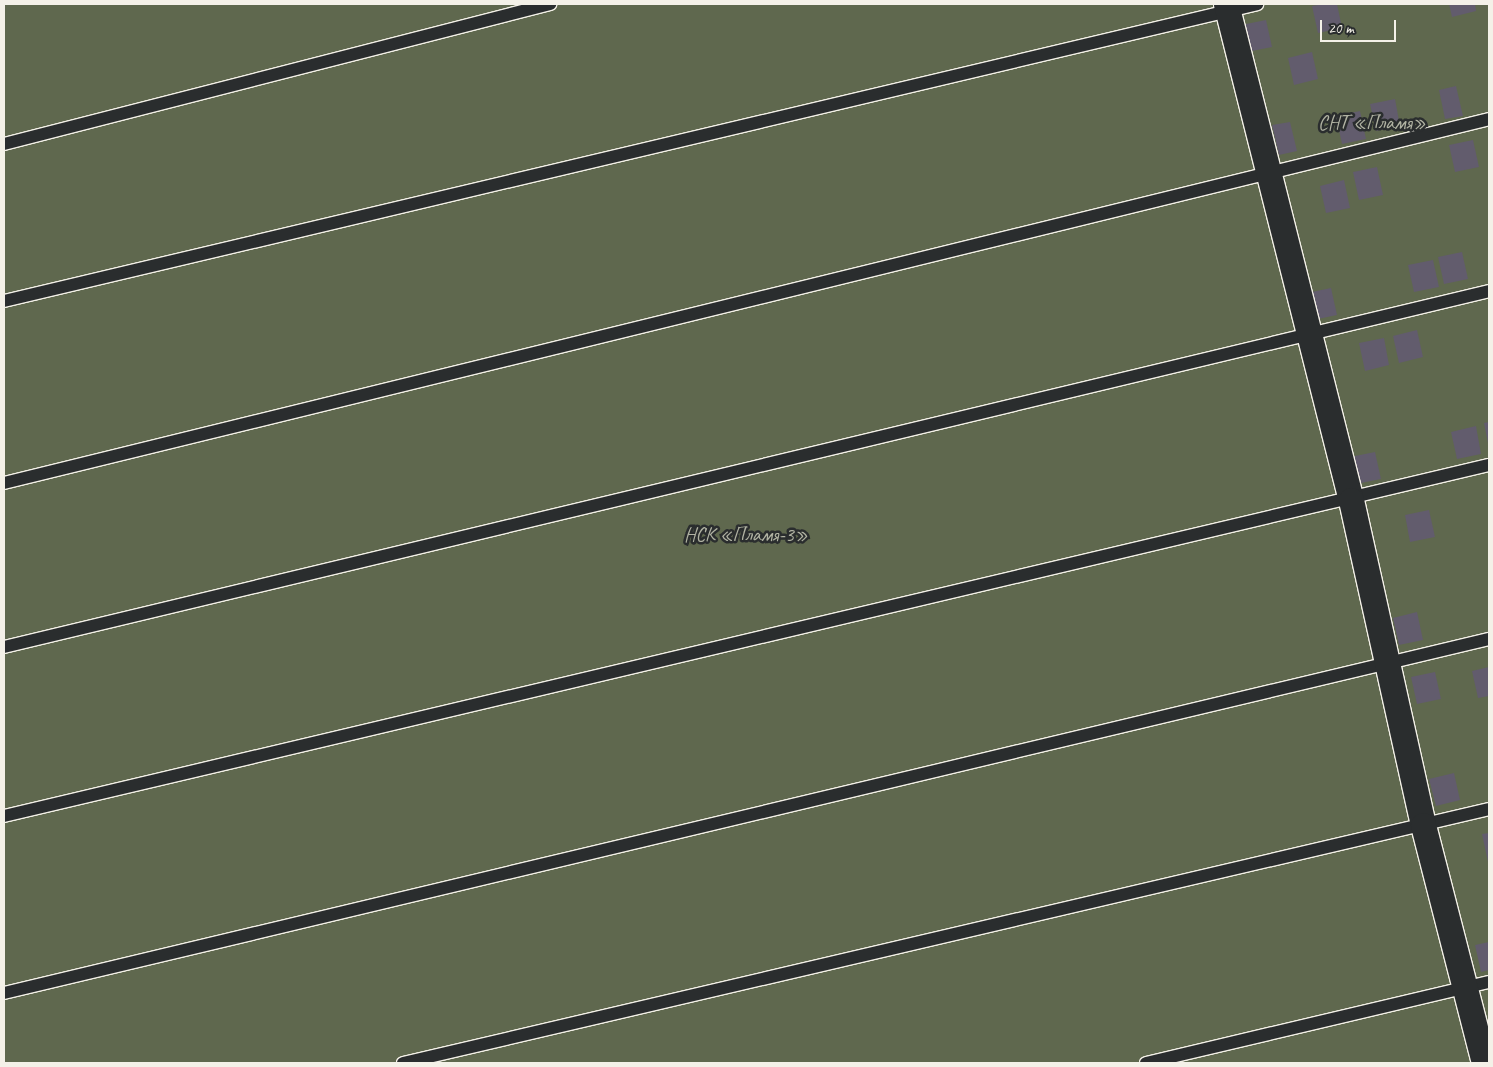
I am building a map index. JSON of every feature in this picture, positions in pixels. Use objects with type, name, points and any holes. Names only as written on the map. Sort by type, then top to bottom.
[{"type":"street","points":[[1227,7],[1270,175],[1308,337],[1351,500],[1386,665],[1423,825],[1463,989],[1484,1063]]},
{"type":"lane","points":[[4,144],[550,4]]},
{"type":"lane","points":[[4,301],[1227,7],[1257,4]]},
{"type":"lane","points":[[4,483],[1489,120]]},
{"type":"lane","points":[[4,647],[1308,337],[1489,292]]},
{"type":"lane","points":[[4,816],[1351,500],[1489,465]]},
{"type":"lane","points":[[4,993],[1489,639]]},
{"type":"lane","points":[[403,1063],[1489,809]]},
{"type":"lane","points":[[1146,1063],[1489,982]]},
{"type":"green space","name":"НСК «Пламя-3»","points":[[4,4],[1489,4],[1489,1063],[4,1063]]},
{"type":"building","points":[[1337,4],[1342,28],[1318,33],[1312,6]]},
{"type":"building","points":[[1449,4],[1475,4],[1476,11],[1452,17]]},
{"type":"building","points":[[1266,20],[1272,47],[1247,52],[1241,25]]},
{"type":"building","points":[[1312,52],[1318,79],[1294,85],[1288,58]]},
{"type":"building","points":[[1456,86],[1463,116],[1445,119],[1439,90]]},
{"type":"building","points":[[1395,99],[1400,126],[1376,131],[1370,104]]},
{"type":"building","points":[[1360,111],[1366,139],[1342,144],[1336,116]]},
{"type":"building","points":[[1290,122],[1297,151],[1279,155],[1272,125]]},
{"type":"building","points":[[1473,140],[1479,167],[1455,172],[1449,145]]},
{"type":"building","points":[[1377,167],[1383,195],[1359,200],[1353,172]]},
{"type":"building","points":[[1344,180],[1350,208],[1326,213],[1320,186]]},
{"type":"building","points":[[1462,252],[1468,279],[1444,284],[1438,257]]},
{"type":"building","points":[[1433,260],[1439,287],[1414,292],[1408,265]]},
{"type":"building","points":[[1331,288],[1337,315],[1313,320],[1307,293]]},
{"type":"building","points":[[1417,330],[1423,357],[1399,363],[1393,336]]},
{"type":"building","points":[[1384,338],[1389,365],[1365,371],[1359,343]]},
{"type":"building","points":[[1489,422],[1489,442],[1488,443],[1484,423]]},
{"type":"building","points":[[1476,426],[1481,454],[1457,459],[1451,432]]},
{"type":"building","points":[[1375,452],[1381,479],[1356,484],[1350,457]]},
{"type":"building","points":[[1429,510],[1435,537],[1410,542],[1405,515]]},
{"type":"building","points":[[1417,612],[1423,640],[1399,645],[1393,618]]},
{"type":"building","points":[[1489,667],[1489,696],[1478,698],[1472,671]]},
{"type":"building","points":[[1435,672],[1441,699],[1417,704],[1411,677]]},
{"type":"building","points":[[1454,773],[1460,800],[1436,806],[1429,779]]},
{"type":"building","points":[[1489,833],[1489,862],[1488,862],[1482,834]]},
{"type":"building","points":[[1489,942],[1489,970],[1481,972],[1475,945]]},
{"type":"park label","name":"СНТ «Пламя»","points":[[1372,122]]}]
